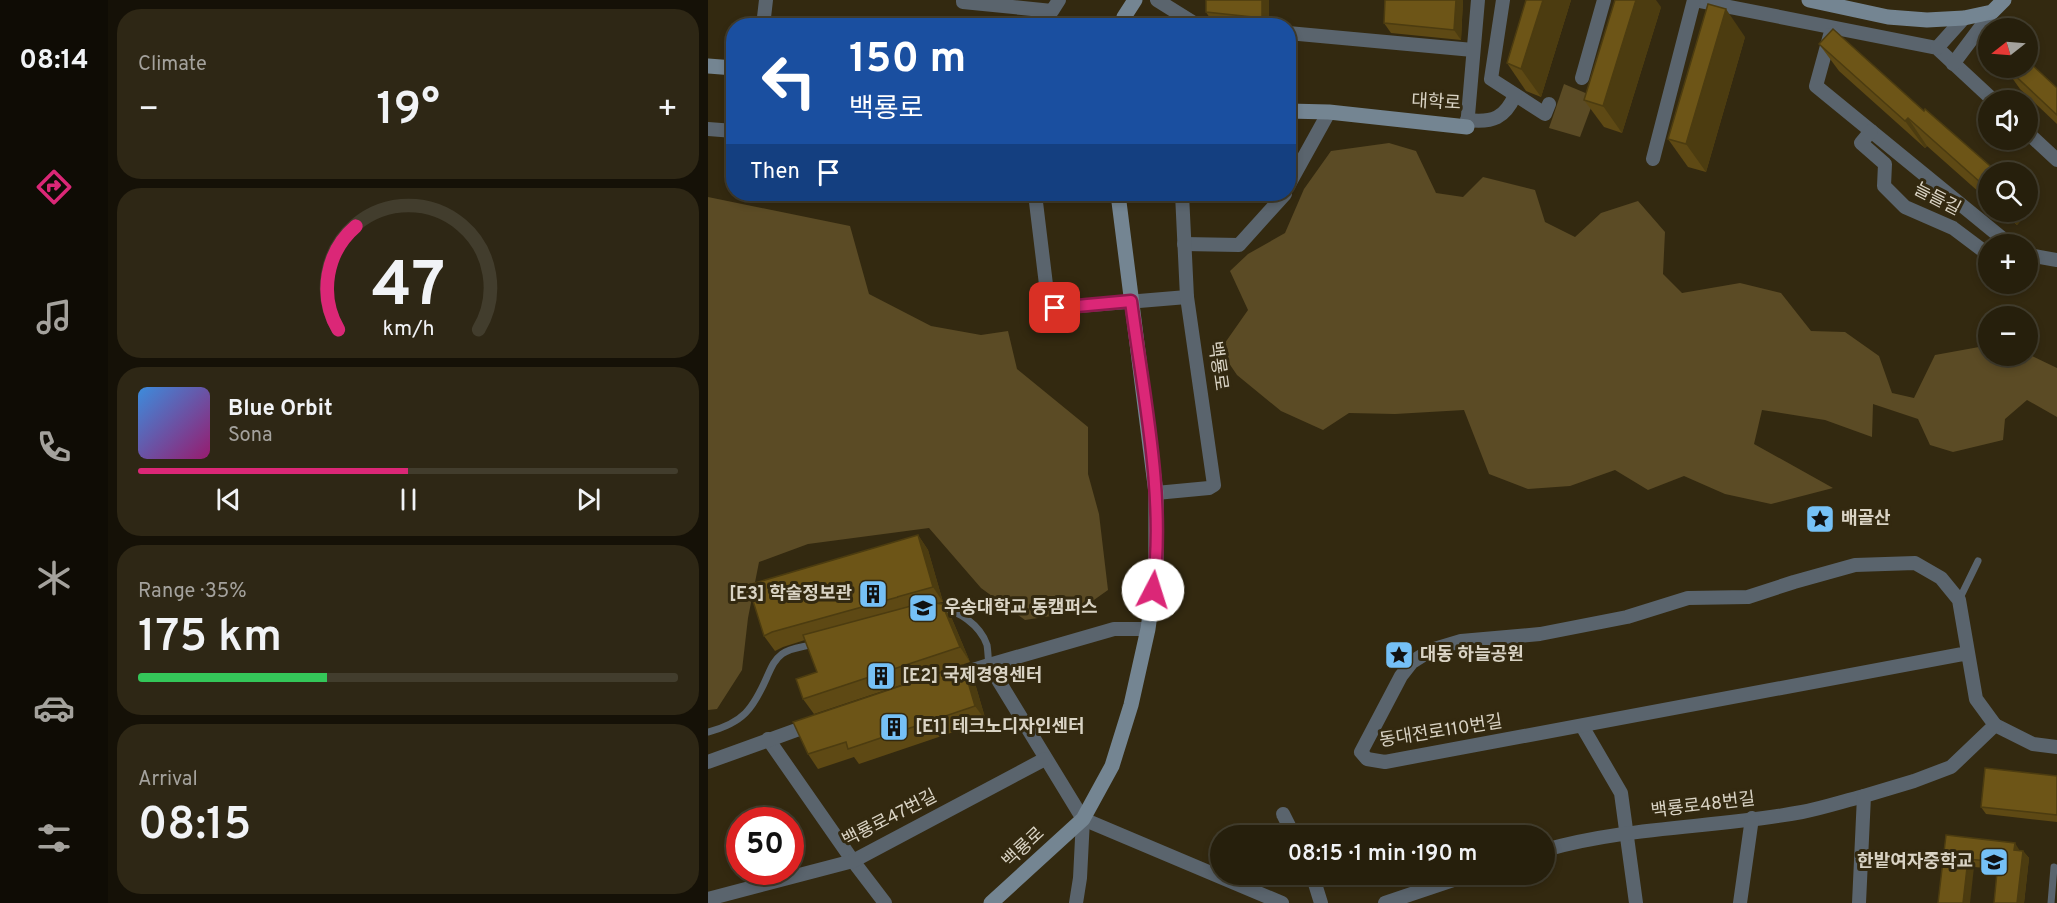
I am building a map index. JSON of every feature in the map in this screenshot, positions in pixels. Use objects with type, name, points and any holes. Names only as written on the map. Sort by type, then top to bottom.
[{"type":"main road","points":[[1124,18],[1135,0]]},
{"type":"main road","points":[[1809,0],[1888,17],[1927,20],[1964,18],[1992,12],[2004,0]]},
{"type":"main road","points":[[708,66],[726,67]]},
{"type":"main road","name":"대학로","points":[[1296,111],[1467,124]]},
{"type":"main road","name":"백룡로","points":[[991,903],[1083,819],[1112,766],[1131,705],[1148,628],[1156,570],[1156,493],[1119,201]]},
{"type":"street","points":[[764,18],[766,0]]},
{"type":"street","points":[[963,0],[963,2],[1052,11],[1059,0]]},
{"type":"street","points":[[1157,0],[1186,18]]},
{"type":"street","name":"대학로","points":[[1467,124],[1478,0]]},
{"type":"street","points":[[1503,0],[1491,79],[1545,114],[1548,104]]},
{"type":"street","points":[[1582,78],[1604,0]]},
{"type":"street","points":[[1653,159],[1694,0],[1937,48],[1982,90]]},
{"type":"street","points":[[1953,64],[1992,12]]},
{"type":"street","points":[[1937,48],[1964,18]]},
{"type":"street","points":[[1832,28],[1816,86],[1997,234]]},
{"type":"street","points":[[1296,34],[1473,51]]},
{"type":"street","points":[[1467,124],[1494,118],[1509,110],[1515,94]]},
{"type":"street","points":[[1296,168],[1329,112]]},
{"type":"street","points":[[708,129],[726,130]]},
{"type":"street","name":"늘들길","points":[[1871,131],[1861,143],[1885,164],[1884,186],[1905,207],[1953,228],[1978,247]]},
{"type":"street","points":[[2038,142],[2057,160]]},
{"type":"street","points":[[1036,201],[1048,301],[1055,308],[1187,297]]},
{"type":"street","name":"백룡로","points":[[1156,493],[1209,488],[1214,485],[1187,297],[1182,201]]},
{"type":"street","points":[[1184,244],[1239,245],[1279,201]]},
{"type":"street","points":[[2038,257],[2057,260]]},
{"type":"street","name":"동대전로110번길","points":[[1959,600],[1941,578],[1915,563],[1855,566],[1748,597],[1688,598],[1627,617],[1540,634],[1461,641],[1431,650],[1412,662],[1401,676],[1360,752],[1367,759],[1385,762],[1968,653]]},
{"type":"street","points":[[1959,600],[1976,699],[1995,725],[2033,744],[2057,747]]},
{"type":"street","points":[[933,683],[1114,629],[1148,628]]},
{"type":"street","points":[[989,665],[1083,819],[1282,903]]},
{"type":"street","points":[[708,762],[823,720]]},
{"type":"street","points":[[1859,903],[1864,796],[1951,767],[1995,725]]},
{"type":"street","points":[[1582,726],[1621,793],[1636,903]]},
{"type":"street","points":[[768,739],[852,861],[885,903]]},
{"type":"street","name":"백룡로47번길","points":[[708,900],[852,861],[1045,759]]},
{"type":"street","name":"백룡로48번길","points":[[1555,848],[1590,840],[1802,812],[1864,796]]},
{"type":"street","points":[[1283,814],[1288,825]]},
{"type":"street","points":[[1740,903],[1752,818]]},
{"type":"street","points":[[1076,903],[1080,878],[1083,819]]},
{"type":"street","points":[[1316,885],[1322,903]]},
{"type":"street","points":[[1385,903],[1438,885]]},
{"type":"lane","points":[[1959,600],[1978,561]]},
{"type":"lane","points":[[932,612],[943,609],[959,612],[967,619],[987,643],[989,665]]},
{"type":"lane","points":[[708,732],[726,728],[740,720],[759,695],[773,662],[784,652],[826,641]]},
{"type":"lane","points":[[2051,903],[2054,867]]},
{"type":"shaded area","points":[[1564,84],[1595,97],[1580,137],[1549,128]]},
{"type":"shaded area","points":[[1389,143],[1416,151],[1436,193],[1463,197],[1483,177],[1535,190],[1545,222],[1575,237],[1601,213],[1638,201],[1665,232],[1663,274],[1682,293],[1740,283],[1781,293],[1811,331],[1845,332],[1879,356],[1892,393],[1914,398],[1935,355],[1978,347],[1978,366],[2038,366],[2038,359],[2057,368],[2057,417],[2027,400],[2005,419],[2003,440],[1953,452],[1930,445],[1918,419],[1873,404],[1872,437],[1825,420],[1762,410],[1754,444],[1833,488],[1771,504],[1725,494],[1684,476],[1648,490],[1615,470],[1570,486],[1528,489],[1489,474],[1464,410],[1395,414],[1349,413],[1323,430],[1281,411],[1237,375],[1220,350],[1248,310],[1230,271],[1248,254],[1285,233],[1304,189],[1331,151]]},
{"type":"shaded area","points":[[708,197],[850,226],[869,294],[931,326],[981,335],[1008,331],[1017,369],[1088,427],[1088,474],[1099,514],[1108,590],[1077,612],[1025,620],[981,588],[929,528],[808,544],[759,562],[748,618],[742,670],[717,709],[708,710]]},
{"type":"building","points":[[1206,0],[1262,0],[1262,18],[1206,12]]},
{"type":"building","points":[[1385,0],[1456,0],[1454,30],[1384,23]]},
{"type":"building","points":[[1526,0],[1543,0],[1521,69],[1507,63]]},
{"type":"building","points":[[1615,0],[1636,0],[1603,106],[1584,100]]},
{"type":"building","points":[[1708,4],[1726,9],[1686,144],[1668,139]]},
{"type":"building","points":[[1833,29],[1924,111],[1925,109],[1986,162],[1978,162],[1978,180],[1908,118],[1905,121],[1819,44]]},
{"type":"building","points":[[2038,70],[2057,88],[2057,115],[2038,97],[2038,90],[2030,90],[2018,78],[2038,78]]},
{"type":"building","points":[[918,535],[933,587],[764,636],[748,585]]},
{"type":"building","points":[[926,602],[942,604],[960,647],[803,699],[796,679],[817,672],[803,635]]},
{"type":"building","name":"[E1] 테크노디자인센터","points":[[963,665],[975,706],[848,749],[846,742],[808,754],[793,722]]},
{"type":"building","points":[[1985,768],[2057,776],[2057,815],[1981,807]]},
{"type":"building","points":[[1946,835],[2015,843],[2014,850],[2023,851],[2017,903],[1994,903],[1998,862],[1968,859],[1963,903],[1938,903]]},
{"type":"place","name":"배골산","points":[[1820,519]]},
{"type":"place","name":"[E3] 학술정보관","points":[[873,594]]},
{"type":"place","name":"우송대학교 동캠퍼스","points":[[923,608]]},
{"type":"place","name":"대동 하늘공원","points":[[1399,655]]},
{"type":"place","name":"[E2] 국제경영센터","points":[[881,676]]},
{"type":"place","name":"[E1] 테크노디자인센터","points":[[894,727]]},
{"type":"place","name":"한밭여자중학교","points":[[1994,862]]},
{"type":"route","points":[[1055,308],[1131,301],[1156,493],[1156,570],[1153,590]]}]
